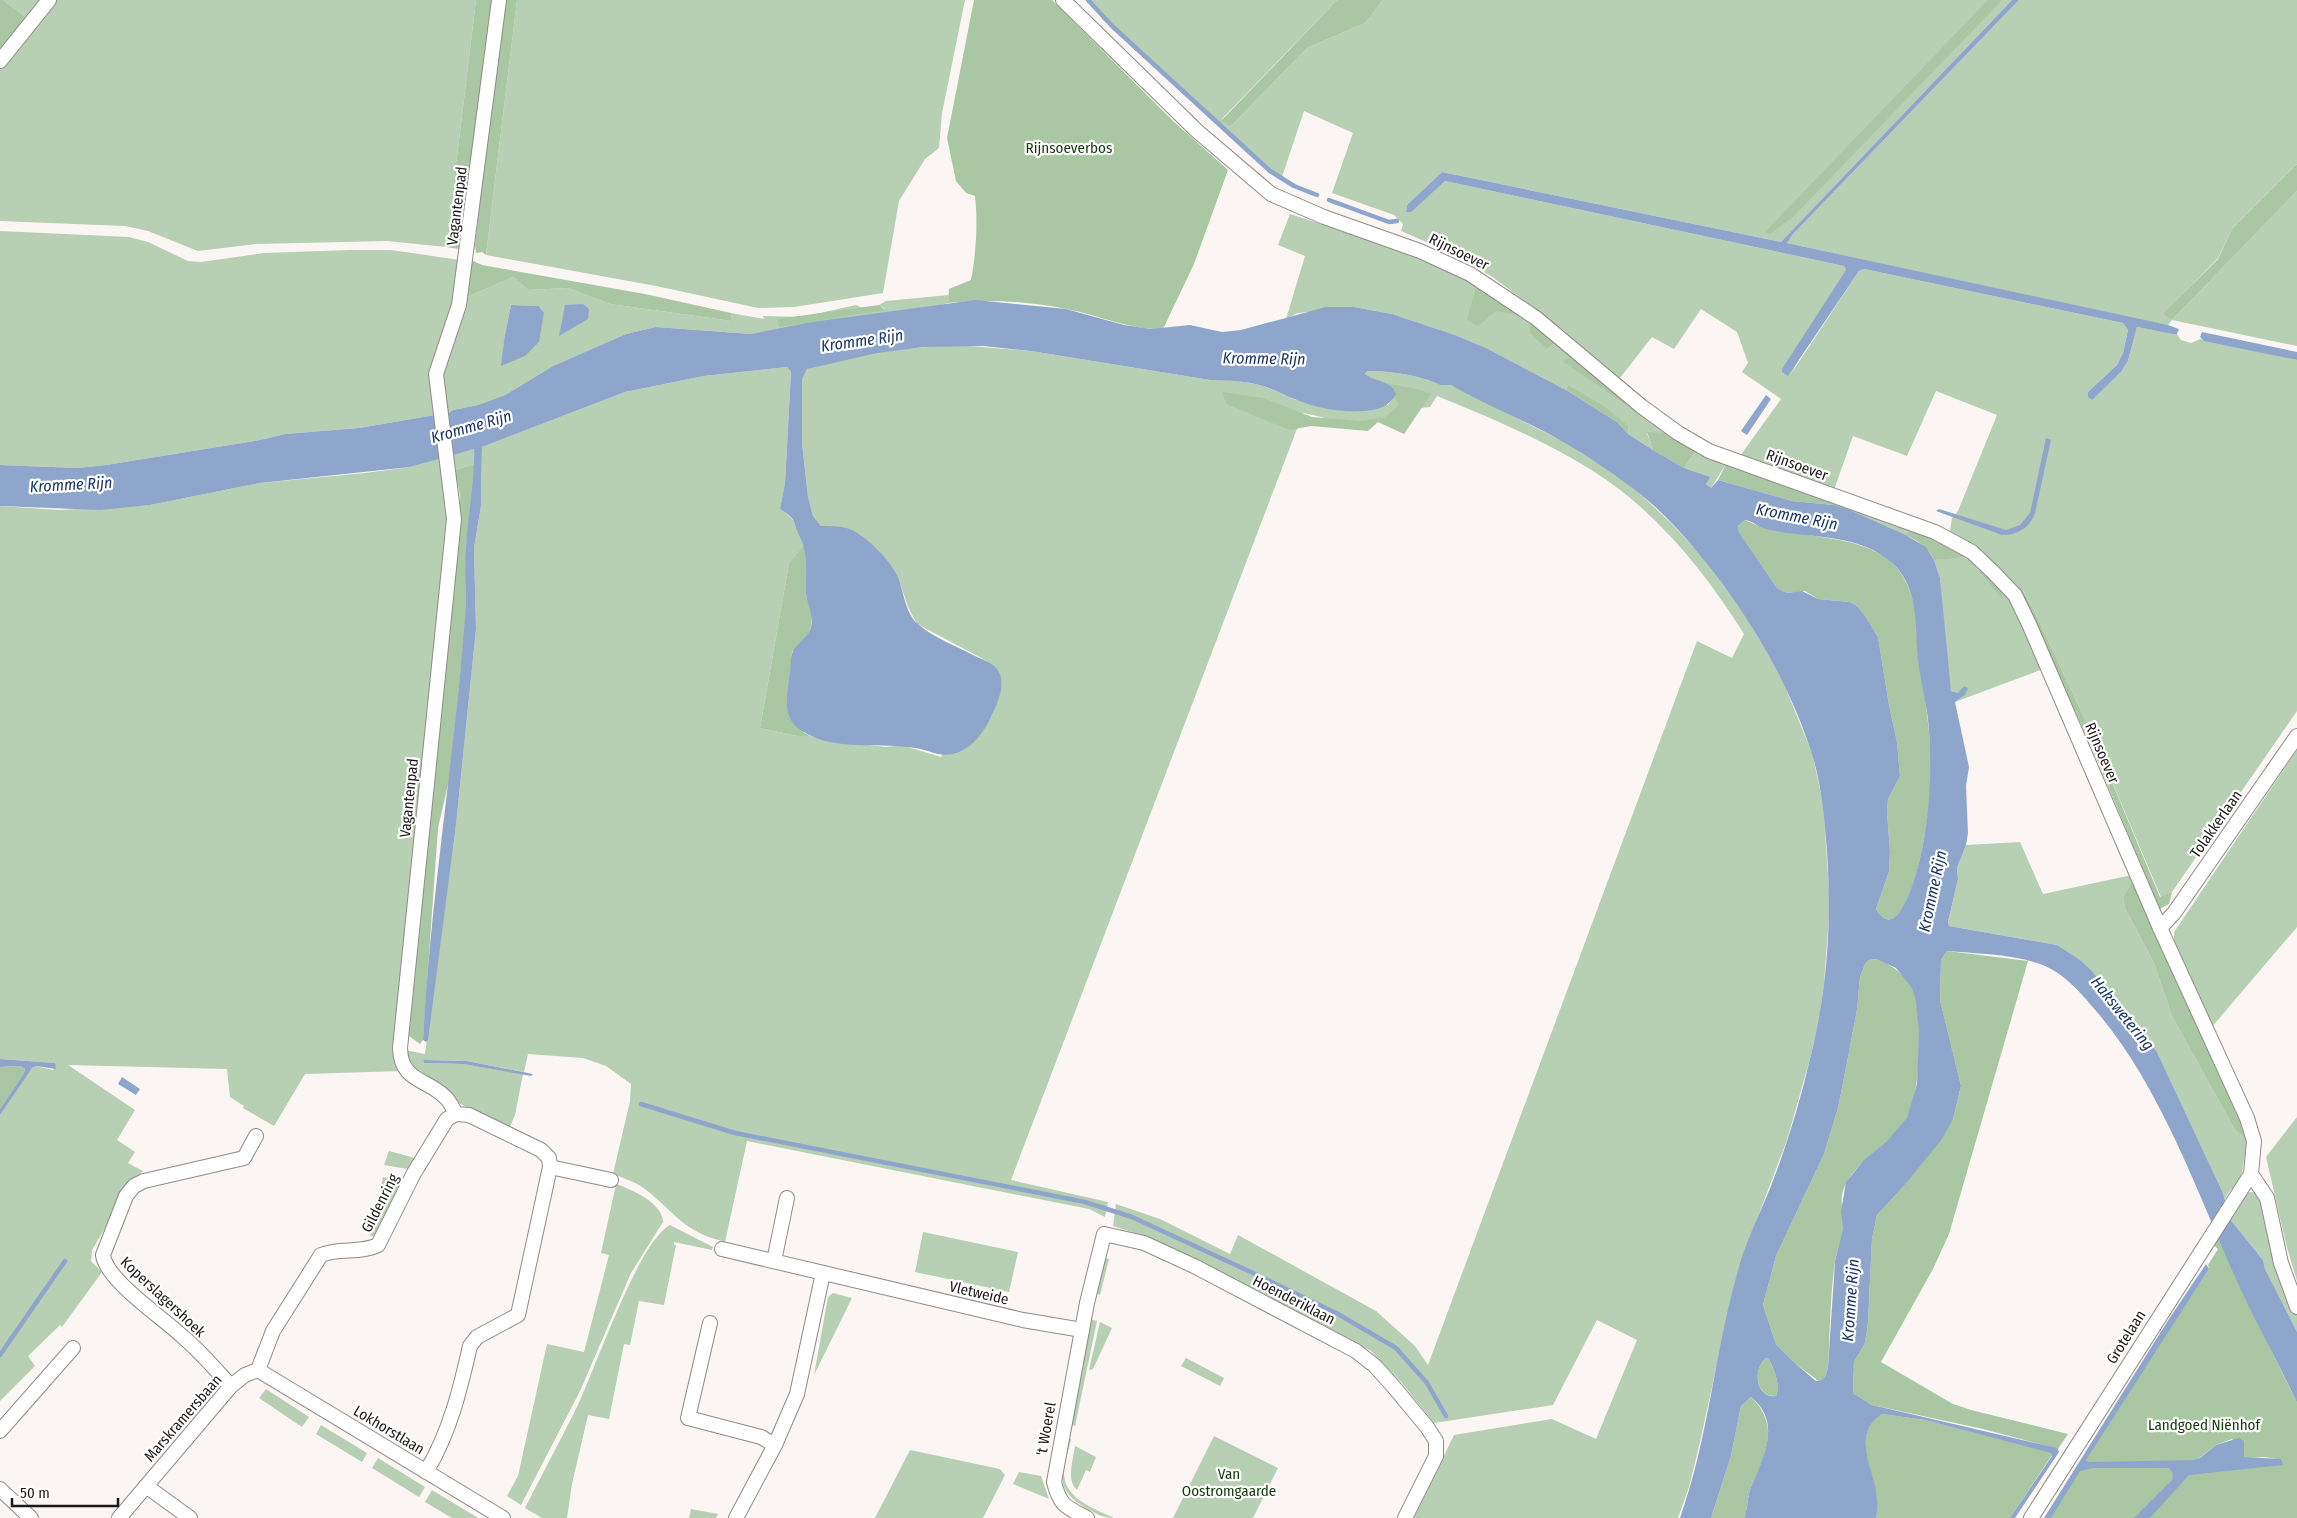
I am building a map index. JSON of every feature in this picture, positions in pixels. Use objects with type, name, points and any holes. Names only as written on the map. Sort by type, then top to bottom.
[{"type":"street","points":[[0,61],[49,0]]},
{"type":"street","name":"Vagantenpad","points":[[456,1114],[445,1097],[408,1073],[400,1060],[400,1048],[454,519],[436,374],[459,305],[498,0]]},
{"type":"street","name":"Rijnsoever","points":[[1063,0],[1197,131],[1271,194],[1324,217],[1420,251],[1470,274],[1536,318],[1647,411],[1678,433],[1709,451],[1936,532],[1972,552],[2014,595],[2029,624],[2160,928],[2247,1118],[2254,1142],[2251,1174]]},
{"type":"street","name":"Tolakkerlaan","points":[[2160,928],[2174,913],[2297,736]]},
{"type":"street","points":[[426,1472],[440,1448],[455,1411],[470,1346],[477,1337],[518,1315],[550,1167],[549,1158],[541,1150],[469,1115],[456,1114]]},
{"type":"street","name":"Gildenring","points":[[258,1370],[273,1331],[321,1255],[332,1250],[369,1250],[378,1245],[414,1173],[447,1119],[456,1114]]},
{"type":"street","name":"Koperslagershoek","points":[[231,1386],[183,1336],[144,1305],[104,1265],[103,1256],[126,1196],[134,1186],[144,1181],[244,1158],[256,1136]]},
{"type":"street","points":[[550,1167],[611,1180]]},
{"type":"street","points":[[2251,1174],[2267,1198],[2281,1263],[2297,1307]]},
{"type":"street","name":"Grotelaan","points":[[2031,1518],[2251,1174]]},
{"type":"street","points":[[774,1261],[787,1198]]},
{"type":"street","name":"Hoenderiklaan","points":[[1082,1330],[1104,1234],[1144,1243],[1194,1266],[1356,1351],[1376,1366],[1427,1427],[1436,1441],[1436,1456],[1405,1518]]},
{"type":"street","name":"Vletweide","points":[[722,1249],[1023,1320],[1082,1330]]},
{"type":"street","points":[[736,1518],[775,1445],[797,1394],[823,1273]]},
{"type":"street","points":[[710,1323],[688,1418],[761,1437],[775,1445]]},
{"type":"street","name":"'t Woerel","points":[[1082,1330],[1054,1482],[1058,1498],[1065,1507],[1087,1518]]},
{"type":"street","points":[[0,1431],[73,1348]]},
{"type":"street","name":"Marskramersbaan","points":[[119,1518],[231,1386],[245,1375],[258,1370]]},
{"type":"street","name":"Lokhorstlaan","points":[[258,1370],[503,1518]]},
{"type":"street","points":[[146,1486],[190,1518]]},
{"type":"street","points":[[0,1488],[30,1518]]},
{"type":"green space","points":[[0,0],[3,0],[28,19],[0,55]]},
{"type":"green space","points":[[3,0],[44,0],[28,19]]},
{"type":"green space","points":[[53,0],[476,0],[446,247],[387,241],[257,244],[198,251],[148,231],[125,226],[0,221],[0,66]]},
{"type":"green space","points":[[476,0],[492,0],[462,243],[459,249],[446,247]]},
{"type":"green space","points":[[504,0],[517,0],[486,255],[482,252],[476,253],[475,245]]},
{"type":"green space","points":[[517,0],[965,0],[942,113],[939,148],[925,159],[899,201],[883,293],[794,307],[758,308],[656,286],[486,255]]},
{"type":"green space","name":"Rijnsoeverbos","points":[[974,0],[1052,0],[1172,120],[1228,170],[1194,264],[1163,329],[1138,327],[1037,304],[992,301],[948,303],[949,289],[971,280],[975,249],[975,196],[966,193],[956,181],[947,138]]},
{"type":"green space","points":[[1086,0],[1337,0],[1222,119],[1230,127],[1307,48],[1365,23],[1383,0],[2012,0],[1781,242],[1442,172],[1407,205],[1406,212],[1445,181],[1844,266],[1846,270],[1791,374],[1859,271],[1864,269],[2123,323],[2128,330],[2123,353],[2117,365],[2088,392],[2091,400],[2121,372],[2128,361],[2137,327],[2177,334],[2181,340],[2191,343],[2200,339],[2297,360],[2297,711],[2172,892],[2161,897],[2093,737],[2023,590],[2020,593],[2005,574],[1988,558],[1970,543],[1950,531],[1952,518],[1958,511],[1997,415],[1936,391],[1907,456],[1853,436],[1834,490],[1740,456],[1781,399],[1742,372],[1748,363],[1737,332],[1701,309],[1674,349],[1652,337],[1620,378],[1564,331],[1491,276],[1447,251],[1401,231],[1403,224],[1394,215],[1332,193],[1353,133],[1304,111],[1281,180],[1152,65],[1110,26]]},
{"type":"green space","points":[[1337,0],[1383,0],[1365,23],[1307,48],[1230,127],[1222,120]]},
{"type":"green space","points":[[1988,0],[2002,0],[1793,217],[1770,234],[1765,232]]},
{"type":"green space","points":[[2019,0],[2297,0],[2297,164],[2232,229],[2218,258],[2164,314],[2172,320],[2168,325],[1787,243],[1793,234]]},
{"type":"green space","points":[[2297,164],[2297,191],[2172,320],[2163,314],[2218,259],[2232,229]]},
{"type":"green space","points":[[2297,191],[2297,346],[2172,320]]},
{"type":"green space","points":[[1290,214],[1420,256],[1453,270],[1529,318],[1547,349],[1558,341],[1576,355],[1563,361],[1670,433],[1647,433],[1653,450],[1628,434],[1629,426],[1568,385],[1566,390],[1486,348],[1455,335],[1392,314],[1354,307],[1298,313],[1286,319],[1305,256],[1278,245]]},
{"type":"green space","points":[[0,231],[129,237],[148,242],[188,261],[201,262],[264,253],[350,250],[391,250],[460,260],[435,415],[359,428],[285,434],[260,440],[106,465],[78,468],[0,465]]},
{"type":"green space","points":[[469,259],[482,265],[645,294],[731,313],[732,321],[610,304],[568,288],[528,290],[513,277],[465,298]]},
{"type":"green space","points":[[513,277],[528,290],[568,288],[610,304],[732,321],[731,313],[764,319],[763,316],[802,317],[856,305],[872,312],[885,309],[879,305],[886,301],[949,295],[948,303],[941,305],[751,334],[656,327],[626,334],[553,366],[505,395],[478,405],[453,410],[444,416],[440,376],[465,298]],"holes":[[[511,305],[539,306],[542,309],[502,365],[504,340]]]},
{"type":"green space","points":[[1477,284],[1527,317],[1496,311],[1478,326],[1467,320]]},
{"type":"green space","points":[[879,305],[885,310],[779,327],[777,319]]},
{"type":"green space","points":[[1529,318],[1558,341],[1547,349],[1530,333]]},
{"type":"green space","points":[[957,345],[1031,351],[1210,380],[1233,380],[1261,385],[1296,400],[1388,405],[1396,394],[1369,378],[1365,374],[1367,371],[1390,372],[1428,380],[1440,385],[1451,385],[1562,441],[1601,465],[1638,492],[1672,524],[1703,558],[1741,609],[1765,648],[1784,684],[1812,753],[1823,803],[1830,903],[1824,984],[1819,1020],[1810,1059],[1787,1140],[1743,1256],[1734,1286],[1700,1442],[1689,1487],[1678,1518],[1414,1518],[1454,1435],[1552,1419],[1596,1439],[1637,1340],[1597,1320],[1553,1405],[1434,1423],[1401,1382],[1371,1351],[1144,1236],[1113,1226],[1116,1204],[1160,1219],[1230,1254],[1238,1235],[1376,1311],[1415,1346],[1428,1365],[1697,641],[1732,658],[1744,634],[1719,596],[1692,561],[1662,527],[1629,497],[1608,481],[1562,453],[1486,416],[1437,396],[1430,407],[1367,422],[1343,422],[1303,413],[1011,1180],[1108,1202],[1105,1217],[1089,1209],[747,1141],[725,1242],[699,1233],[689,1227],[641,1187],[613,1174],[630,1101],[631,1084],[606,1066],[583,1058],[528,1054],[524,1072],[467,1061],[423,1060],[424,1063],[463,1064],[523,1074],[515,1115],[510,1127],[458,1103],[407,1064],[405,1050],[425,1054],[456,825],[476,629],[474,548],[481,506],[482,447],[625,392],[704,376],[787,367],[791,372],[785,483],[780,509],[793,521],[805,543],[789,563],[760,728],[830,741],[886,747],[901,745],[941,757],[987,661],[917,624],[892,567],[862,536],[847,528],[821,526],[813,516],[808,497],[802,443],[801,379],[807,369],[843,358],[900,349]]},
{"type":"green space","points":[[1576,355],[1638,409],[1637,412],[1562,361]]},
{"type":"green space","points":[[1386,383],[1431,394],[1404,434],[1378,422],[1368,431],[1311,426],[1290,430],[1226,404],[1222,392],[1263,398],[1312,417],[1361,421],[1385,417],[1399,405]]},
{"type":"green space","points":[[1568,385],[1602,405],[1629,426],[1628,434],[1617,422],[1566,390]]},
{"type":"green space","points":[[1647,432],[1670,433],[1697,449],[1684,468],[1653,450]]},
{"type":"green space","points":[[474,449],[474,464],[455,470],[452,454]]},
{"type":"green space","points":[[1697,449],[1726,464],[1711,488],[1706,484],[1711,477],[1684,468]]},
{"type":"green space","points":[[440,458],[448,511],[402,1071],[305,1074],[274,1126],[243,1108],[244,1106],[230,1097],[227,1069],[68,1065],[135,1110],[117,1140],[135,1152],[128,1163],[143,1171],[133,1181],[92,1250],[91,1261],[102,1272],[62,1327],[60,1325],[28,1356],[35,1366],[0,1401],[0,1115],[29,1070],[36,1066],[53,1070],[55,1063],[0,1059],[0,506],[59,510],[150,505],[260,483],[410,467]]},
{"type":"green space","points":[[474,464],[474,483],[466,546],[465,627],[450,776],[438,828],[423,1040],[420,1044],[409,1036],[460,526],[460,495],[455,470]]},
{"type":"green space","points":[[1726,464],[1848,503],[1850,510],[1834,505],[1792,501],[1718,480]]},
{"type":"green space","points":[[1848,503],[1916,528],[1904,534],[1850,510]]},
{"type":"green space","points":[[1745,520],[1756,525],[1858,544],[1890,561],[1907,584],[1917,621],[1917,646],[1929,731],[1931,779],[1928,814],[1918,866],[1905,904],[1895,917],[1889,919],[1883,917],[1876,909],[1889,872],[1888,799],[1900,776],[1897,742],[1878,637],[1866,617],[1857,606],[1850,602],[1818,599],[1805,591],[1787,593],[1777,588],[1739,532],[1738,526]]},
{"type":"green space","points":[[1916,528],[1971,557],[1934,560],[1925,547],[1904,534]]},
{"type":"green space","points":[[805,543],[808,571],[806,596],[812,616],[811,626],[808,635],[792,652],[791,662],[803,732],[810,736],[797,736],[760,728],[789,563]]},
{"type":"green space","points":[[1971,557],[2002,599],[1998,582],[2008,595],[2043,669],[1955,702],[1961,698],[1965,686],[1958,693],[1951,691],[1948,683],[1940,578],[1934,560]]},
{"type":"green space","points":[[1979,563],[1998,582],[2003,600],[1979,571]]},
{"type":"green space","points":[[2022,589],[2034,610],[2093,737],[2160,897],[2172,892],[2169,904],[2160,909],[2089,741],[2020,593]]},
{"type":"green space","points":[[2297,750],[2297,927],[2211,1028],[2174,947],[2174,932]]},
{"type":"green space","points":[[2020,842],[2043,894],[2132,875],[2134,878],[2123,897],[2125,908],[2154,963],[2172,1016],[2235,1130],[2247,1140],[2242,1173],[2234,1189],[2231,1189],[2224,1200],[2223,1193],[2157,1052],[2136,1022],[2092,971],[2079,959],[2057,945],[1949,926],[1948,922],[1958,879],[1957,868],[1966,845]]},
{"type":"green space","points":[[2134,878],[2240,1117],[2247,1140],[2235,1130],[2172,1016],[2154,963],[2125,908],[2123,897]]},
{"type":"green space","points":[[1947,951],[2028,961],[1949,1234],[1933,1269],[1881,1362],[1953,1404],[2068,1434],[2058,1449],[1983,1429],[1872,1405],[1853,1393],[1854,1362],[1865,1343],[1868,1323],[1872,1239],[1877,1215],[1903,1187],[1953,1119],[1961,1086],[1940,1000],[1941,960]]},
{"type":"green space","points":[[1876,959],[1897,971],[1913,989],[1919,1016],[1918,1073],[1908,1117],[1893,1136],[1855,1170],[1843,1191],[1842,1232],[1833,1274],[1828,1368],[1825,1377],[1820,1382],[1797,1365],[1776,1344],[1763,1305],[1776,1256],[1824,1154],[1838,1108],[1857,1010],[1860,977],[1865,964],[1869,960]]},
{"type":"green space","points":[[20,1066],[25,1069],[24,1073],[0,1109],[0,1067]]},
{"type":"green space","points":[[2297,1117],[2297,1281],[2286,1244],[2266,1157]]},
{"type":"green space","points":[[389,1151],[415,1158],[408,1169],[384,1165]]},
{"type":"green space","points":[[383,1177],[401,1182],[376,1236],[370,1236]]},
{"type":"green space","points":[[616,1184],[630,1189],[652,1203],[662,1215],[663,1222],[631,1273],[580,1391],[521,1505],[507,1496],[518,1476],[547,1344],[584,1352],[609,1255],[601,1253]]},
{"type":"green space","points":[[2252,1192],[2260,1195],[2287,1292],[2297,1314],[2297,1332],[2265,1269],[2263,1260],[2229,1218],[2245,1193]]},
{"type":"green space","points":[[670,1225],[713,1247],[712,1250],[674,1242],[674,1245],[676,1245],[664,1305],[639,1301],[630,1345],[624,1344],[609,1419],[588,1415],[572,1484],[567,1518],[542,1518],[525,1508],[583,1394],[630,1282],[657,1237]]},
{"type":"green space","points":[[923,1232],[1018,1252],[1009,1292],[915,1272]]},
{"type":"green space","name":"Landgoed Niënhof","points":[[2218,1236],[2241,1289],[2297,1403],[2297,1518],[2050,1518],[2086,1458],[2209,1269],[2208,1265],[2218,1249],[2213,1245]],"holes":[[[2232,1439],[2245,1458],[2264,1457],[2283,1460],[2198,1459],[2216,1445]]]},
{"type":"green space","points":[[1105,1258],[1109,1259],[1100,1295],[1096,1293]]},
{"type":"green space","points":[[833,1293],[852,1298],[814,1375],[828,1297]]},
{"type":"green space","points":[[1090,1319],[1097,1321],[1075,1426],[1070,1425]]},
{"type":"green space","points":[[1100,1322],[1112,1328],[1093,1369],[1089,1370]]},
{"type":"green space","points":[[1186,1358],[1224,1378],[1220,1386],[1181,1366]]},
{"type":"green space","points":[[1766,1358],[1769,1359],[1776,1377],[1778,1387],[1776,1396],[1764,1392],[1758,1382],[1759,1369]]},
{"type":"green space","points":[[266,1389],[309,1417],[302,1427],[259,1398]]},
{"type":"green space","points":[[1751,1397],[1766,1419],[1768,1441],[1750,1491],[1744,1518],[1711,1518],[1731,1456],[1741,1406]]},
{"type":"green space","points":[[1882,1414],[1925,1420],[2050,1452],[2052,1455],[2010,1518],[1876,1518],[1877,1505],[1868,1462],[1866,1436],[1871,1424]]},
{"type":"green space","points":[[321,1425],[367,1453],[362,1462],[316,1434]]},
{"type":"green space","name":"Van Oostromgaarde","points":[[1214,1436],[1278,1468],[1253,1518],[1173,1518]]},
{"type":"green space","points":[[1067,1438],[1071,1439],[1064,1470],[1068,1488],[1080,1501],[1114,1518],[1100,1515],[1088,1509],[1069,1495],[1064,1487],[1062,1470]]},
{"type":"green space","points":[[1075,1446],[1096,1457],[1090,1472],[1086,1470],[1077,1490],[1071,1475]]},
{"type":"green space","points":[[910,1450],[1000,1469],[1005,1475],[983,1518],[875,1518]]},
{"type":"green space","points":[[378,1458],[425,1487],[419,1497],[372,1468]]},
{"type":"green space","points":[[1019,1472],[1041,1476],[1049,1499],[1013,1484]]},
{"type":"green space","points":[[432,1490],[478,1518],[452,1518],[425,1502]]},
{"type":"green space","points":[[691,1509],[718,1514],[716,1518],[689,1518]]},
{"type":"water","points":[[2012,0],[2019,0],[1793,234],[1787,243],[2168,325],[2179,329],[2177,334],[2173,334],[2137,327],[2128,361],[2121,372],[2092,400],[2088,397],[2088,392],[2117,365],[2123,353],[2128,330],[2123,323],[1864,269],[1859,271],[1788,376],[1782,372],[1782,369],[1846,270],[1844,266],[1445,181],[1411,212],[1406,212],[1407,205],[1442,172],[1781,242]]},
{"type":"water","points":[[975,300],[1066,309],[1124,325],[1151,329],[1190,325],[1222,332],[1241,330],[1326,307],[1354,307],[1392,314],[1455,335],[1486,348],[1566,390],[1617,422],[1628,434],[1653,450],[1684,468],[1711,477],[1706,484],[1711,488],[1718,480],[1792,501],[1834,505],[1850,510],[1904,534],[1926,547],[1934,560],[1940,578],[1951,691],[1958,693],[1964,686],[1968,688],[1965,695],[1955,702],[1969,767],[1966,786],[1968,833],[1966,845],[1957,868],[1958,879],[1948,922],[1949,926],[2057,945],[2079,959],[2092,971],[2136,1023],[2157,1052],[2223,1193],[2229,1218],[2263,1260],[2265,1269],[2297,1332],[2297,1403],[2240,1288],[2192,1177],[2157,1103],[2137,1067],[2115,1034],[2077,989],[2051,969],[2028,960],[1947,951],[1941,960],[1940,1000],[1961,1086],[1953,1119],[1942,1139],[1903,1187],[1877,1215],[1872,1239],[1868,1323],[1865,1343],[1854,1362],[1853,1393],[1872,1405],[2057,1448],[2059,1452],[2015,1518],[2010,1518],[2052,1456],[2051,1453],[1925,1420],[1882,1414],[1871,1424],[1866,1436],[1868,1462],[1878,1504],[1876,1518],[1744,1518],[1750,1491],[1768,1440],[1766,1417],[1751,1397],[1741,1406],[1731,1456],[1711,1518],[1680,1518],[1699,1454],[1732,1292],[1751,1232],[1771,1186],[1788,1139],[1802,1091],[1816,1031],[1825,974],[1829,916],[1827,858],[1823,809],[1818,780],[1803,728],[1773,663],[1735,601],[1681,533],[1647,500],[1591,459],[1549,434],[1451,385],[1440,385],[1428,380],[1390,372],[1367,371],[1365,374],[1386,383],[1396,394],[1383,407],[1369,411],[1354,411],[1335,410],[1298,401],[1264,386],[1248,383],[1210,380],[1031,351],[983,346],[924,347],[877,353],[807,369],[802,379],[802,443],[808,497],[813,516],[821,526],[847,528],[869,541],[898,577],[908,609],[914,620],[938,638],[990,663],[997,669],[1000,675],[1000,695],[990,719],[980,736],[966,748],[950,754],[900,746],[832,742],[802,731],[795,726],[788,713],[787,698],[791,656],[795,648],[808,634],[812,623],[806,594],[805,550],[793,520],[780,509],[785,483],[791,372],[787,367],[704,376],[625,392],[482,447],[481,506],[474,548],[476,629],[456,825],[428,1040],[426,1042],[423,1040],[426,989],[465,620],[466,547],[474,449],[410,467],[260,483],[150,505],[100,510],[0,506],[0,465],[78,468],[106,465],[260,440],[285,434],[359,428],[435,415],[444,416],[453,410],[478,405],[505,395],[553,366],[626,334],[656,327],[751,334],[812,322]],"holes":[[[1745,520],[1766,529],[1832,538],[1864,546],[1879,553],[1892,563],[1900,571],[1910,591],[1915,614],[1919,665],[1928,719],[1930,758],[1929,799],[1924,839],[1913,883],[1901,910],[1890,919],[1883,917],[1876,909],[1889,872],[1888,799],[1900,776],[1897,742],[1878,637],[1866,617],[1857,606],[1850,602],[1818,599],[1802,591],[1787,593],[1777,588],[1739,532],[1738,526]],[[1876,959],[1896,968],[1912,988],[1916,1001],[1919,1033],[1917,1084],[1907,1118],[1887,1141],[1864,1160],[1846,1182],[1841,1211],[1843,1228],[1835,1261],[1828,1368],[1825,1377],[1820,1381],[1816,1381],[1776,1344],[1763,1305],[1776,1256],[1824,1154],[1838,1108],[1857,1010],[1860,977],[1865,964],[1869,960]],[[1766,1358],[1769,1359],[1773,1368],[1778,1387],[1776,1396],[1769,1396],[1760,1388],[1758,1376],[1762,1363]]]},
{"type":"water","points":[[583,304],[589,309],[588,319],[559,336],[565,305]]},
{"type":"water","points":[[511,305],[539,306],[544,313],[539,342],[525,356],[501,366],[504,340]]},
{"type":"water","points":[[2202,332],[2297,352],[2297,360],[2204,341],[2200,337]]},
{"type":"water","points":[[1766,395],[1771,399],[1747,435],[1741,431]]},
{"type":"water","points":[[2046,438],[2051,440],[2035,513],[2030,523],[2022,530],[2013,534],[2002,535],[1936,511],[1939,509],[2006,530],[2020,525],[2030,513]]},
{"type":"water","points":[[0,1059],[55,1063],[56,1069],[36,1066],[32,1068],[0,1115],[0,1109],[25,1069],[20,1066],[0,1067]]},
{"type":"water","points":[[423,1060],[467,1061],[533,1074],[531,1076],[463,1064],[424,1063]]},
{"type":"water","points":[[122,1077],[140,1089],[136,1095],[118,1084]]},
{"type":"water","points":[[2206,1264],[2209,1269],[2086,1460],[2088,1462],[2194,1460],[2200,1458],[2216,1445],[2239,1438],[2244,1441],[2244,1457],[2281,1459],[2283,1465],[2189,1475],[2150,1518],[2134,1518],[2172,1480],[2173,1474],[2169,1468],[2093,1468],[2080,1471],[2051,1518],[2044,1518],[2169,1319]]},
{"type":"waterway","points":[[1088,0],[1112,26],[1270,171],[1294,186],[1317,195]]},
{"type":"waterway","points":[[1329,200],[1389,222],[1397,221]]},
{"type":"waterway","points":[[641,1104],[735,1133],[1085,1202],[1132,1217],[1338,1314],[1396,1348],[1427,1383],[1446,1416]]},
{"type":"waterway","points":[[0,1355],[65,1261]]},
{"type":"water label","name":"Kromme Rijn","points":[[862,340]]},
{"type":"water label","name":"Kromme Rijn","points":[[1264,358]]},
{"type":"water label","name":"Kromme Rijn","points":[[471,426]]},
{"type":"water label","name":"Kromme Rijn","points":[[71,484]]},
{"type":"water label","name":"Kromme Rijn","points":[[1797,516]]},
{"type":"water label","name":"Kromme Rijn","points":[[1932,891]]},
{"type":"water label","name":"Hakswetering","points":[[2123,1013]]},
{"type":"water label","name":"Kromme Rijn","points":[[1850,1300]]}]
